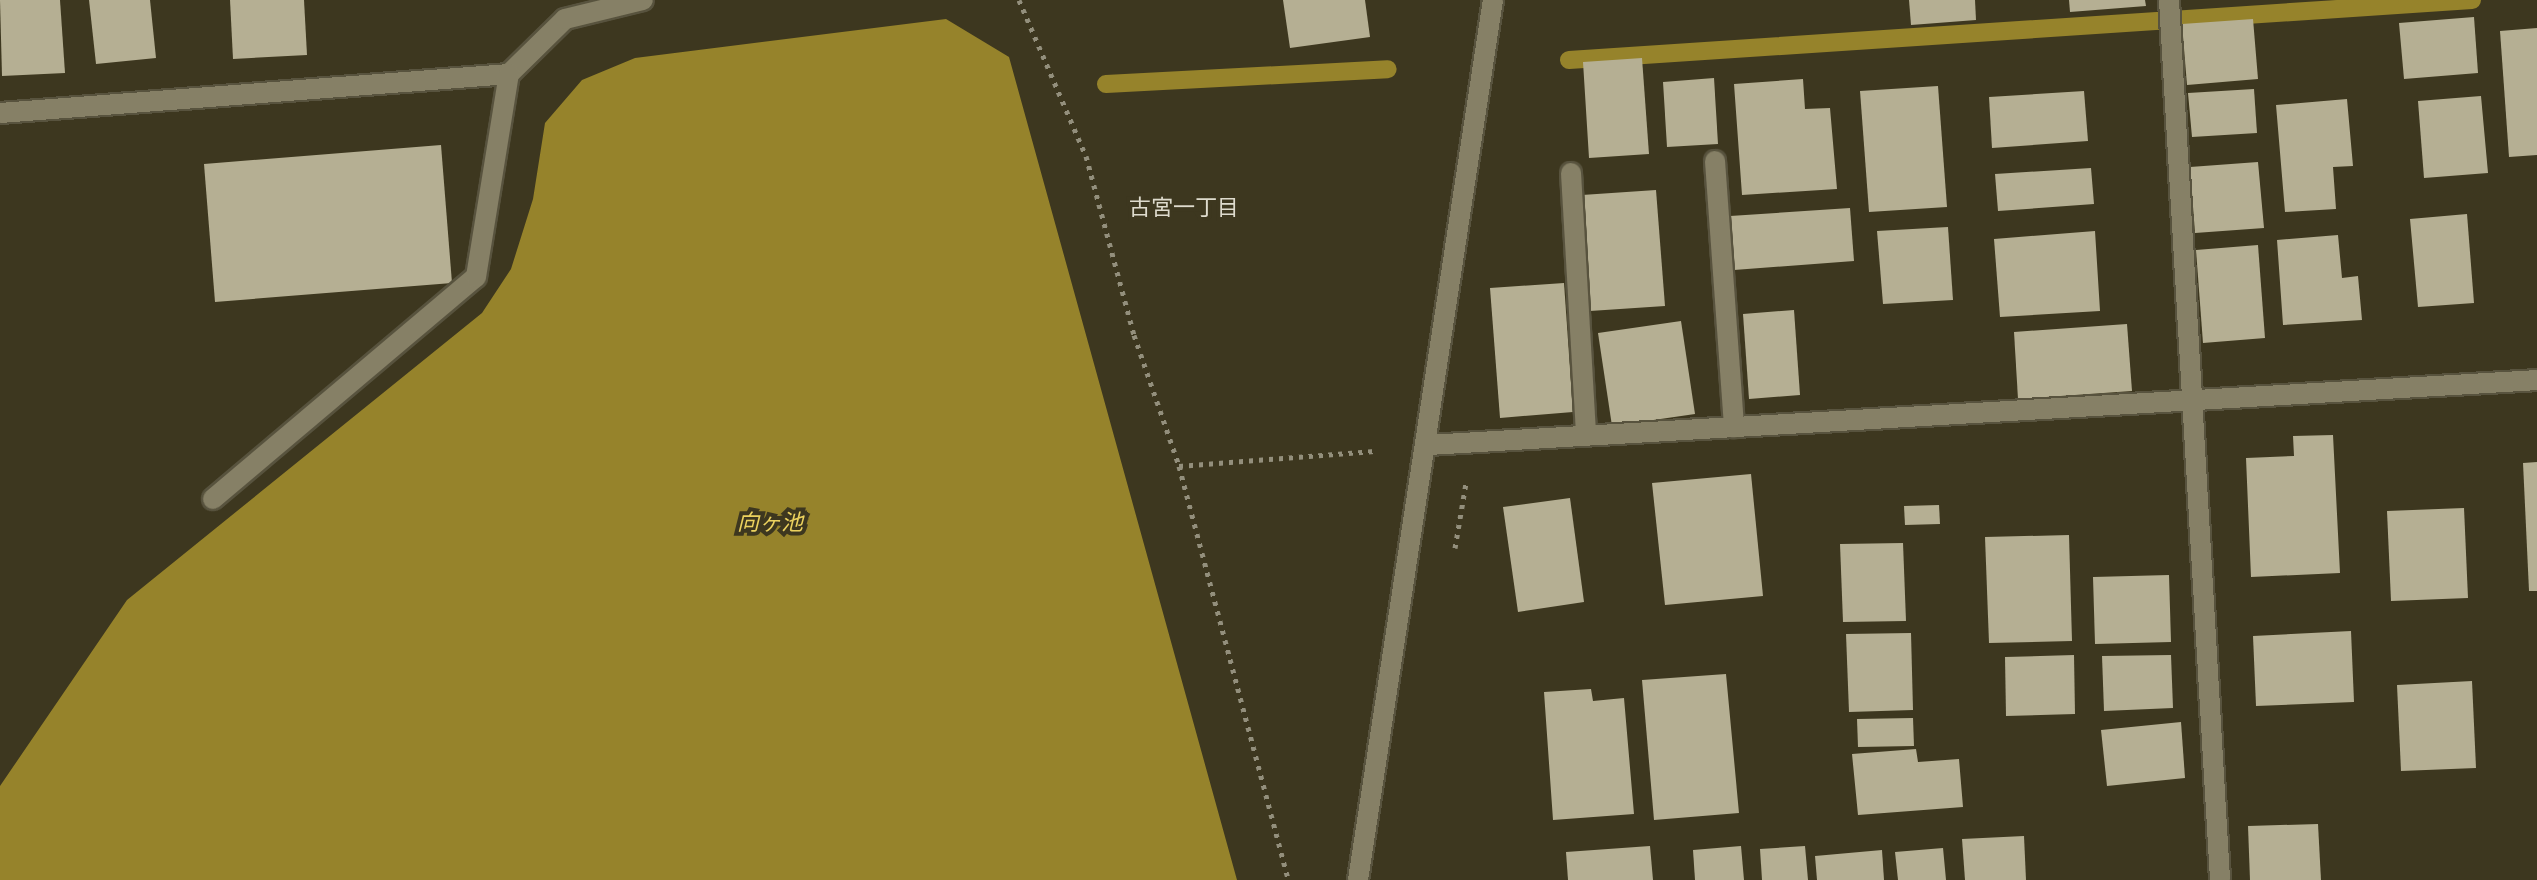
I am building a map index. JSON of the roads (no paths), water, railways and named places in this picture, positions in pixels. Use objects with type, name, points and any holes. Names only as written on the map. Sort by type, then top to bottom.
[{"type":"street","points":[[213,499],[476,277],[509,74],[565,19],[643,0]]},
{"type":"street","points":[[1358,880],[1428,445],[1493,0]]},
{"type":"street","points":[[2169,0],[2220,880]]},
{"type":"street","points":[[0,113],[509,74]]},
{"type":"street","points":[[1715,161],[1734,427]]},
{"type":"street","points":[[1571,173],[1586,436]]},
{"type":"street","points":[[1428,445],[2537,380]]},
{"type":"water","name":"向ヶ池","points":[[946,19],[1009,57],[1237,880],[0,880],[0,786],[127,600],[482,313],[511,269],[533,199],[545,123],[582,80],[635,58]]},
{"type":"waterway","points":[[1569,60],[2472,0]]},
{"type":"waterway","points":[[1106,84],[1388,69]]},
{"type":"district","name":"古宮一丁目","points":[[1184,208]]}]
